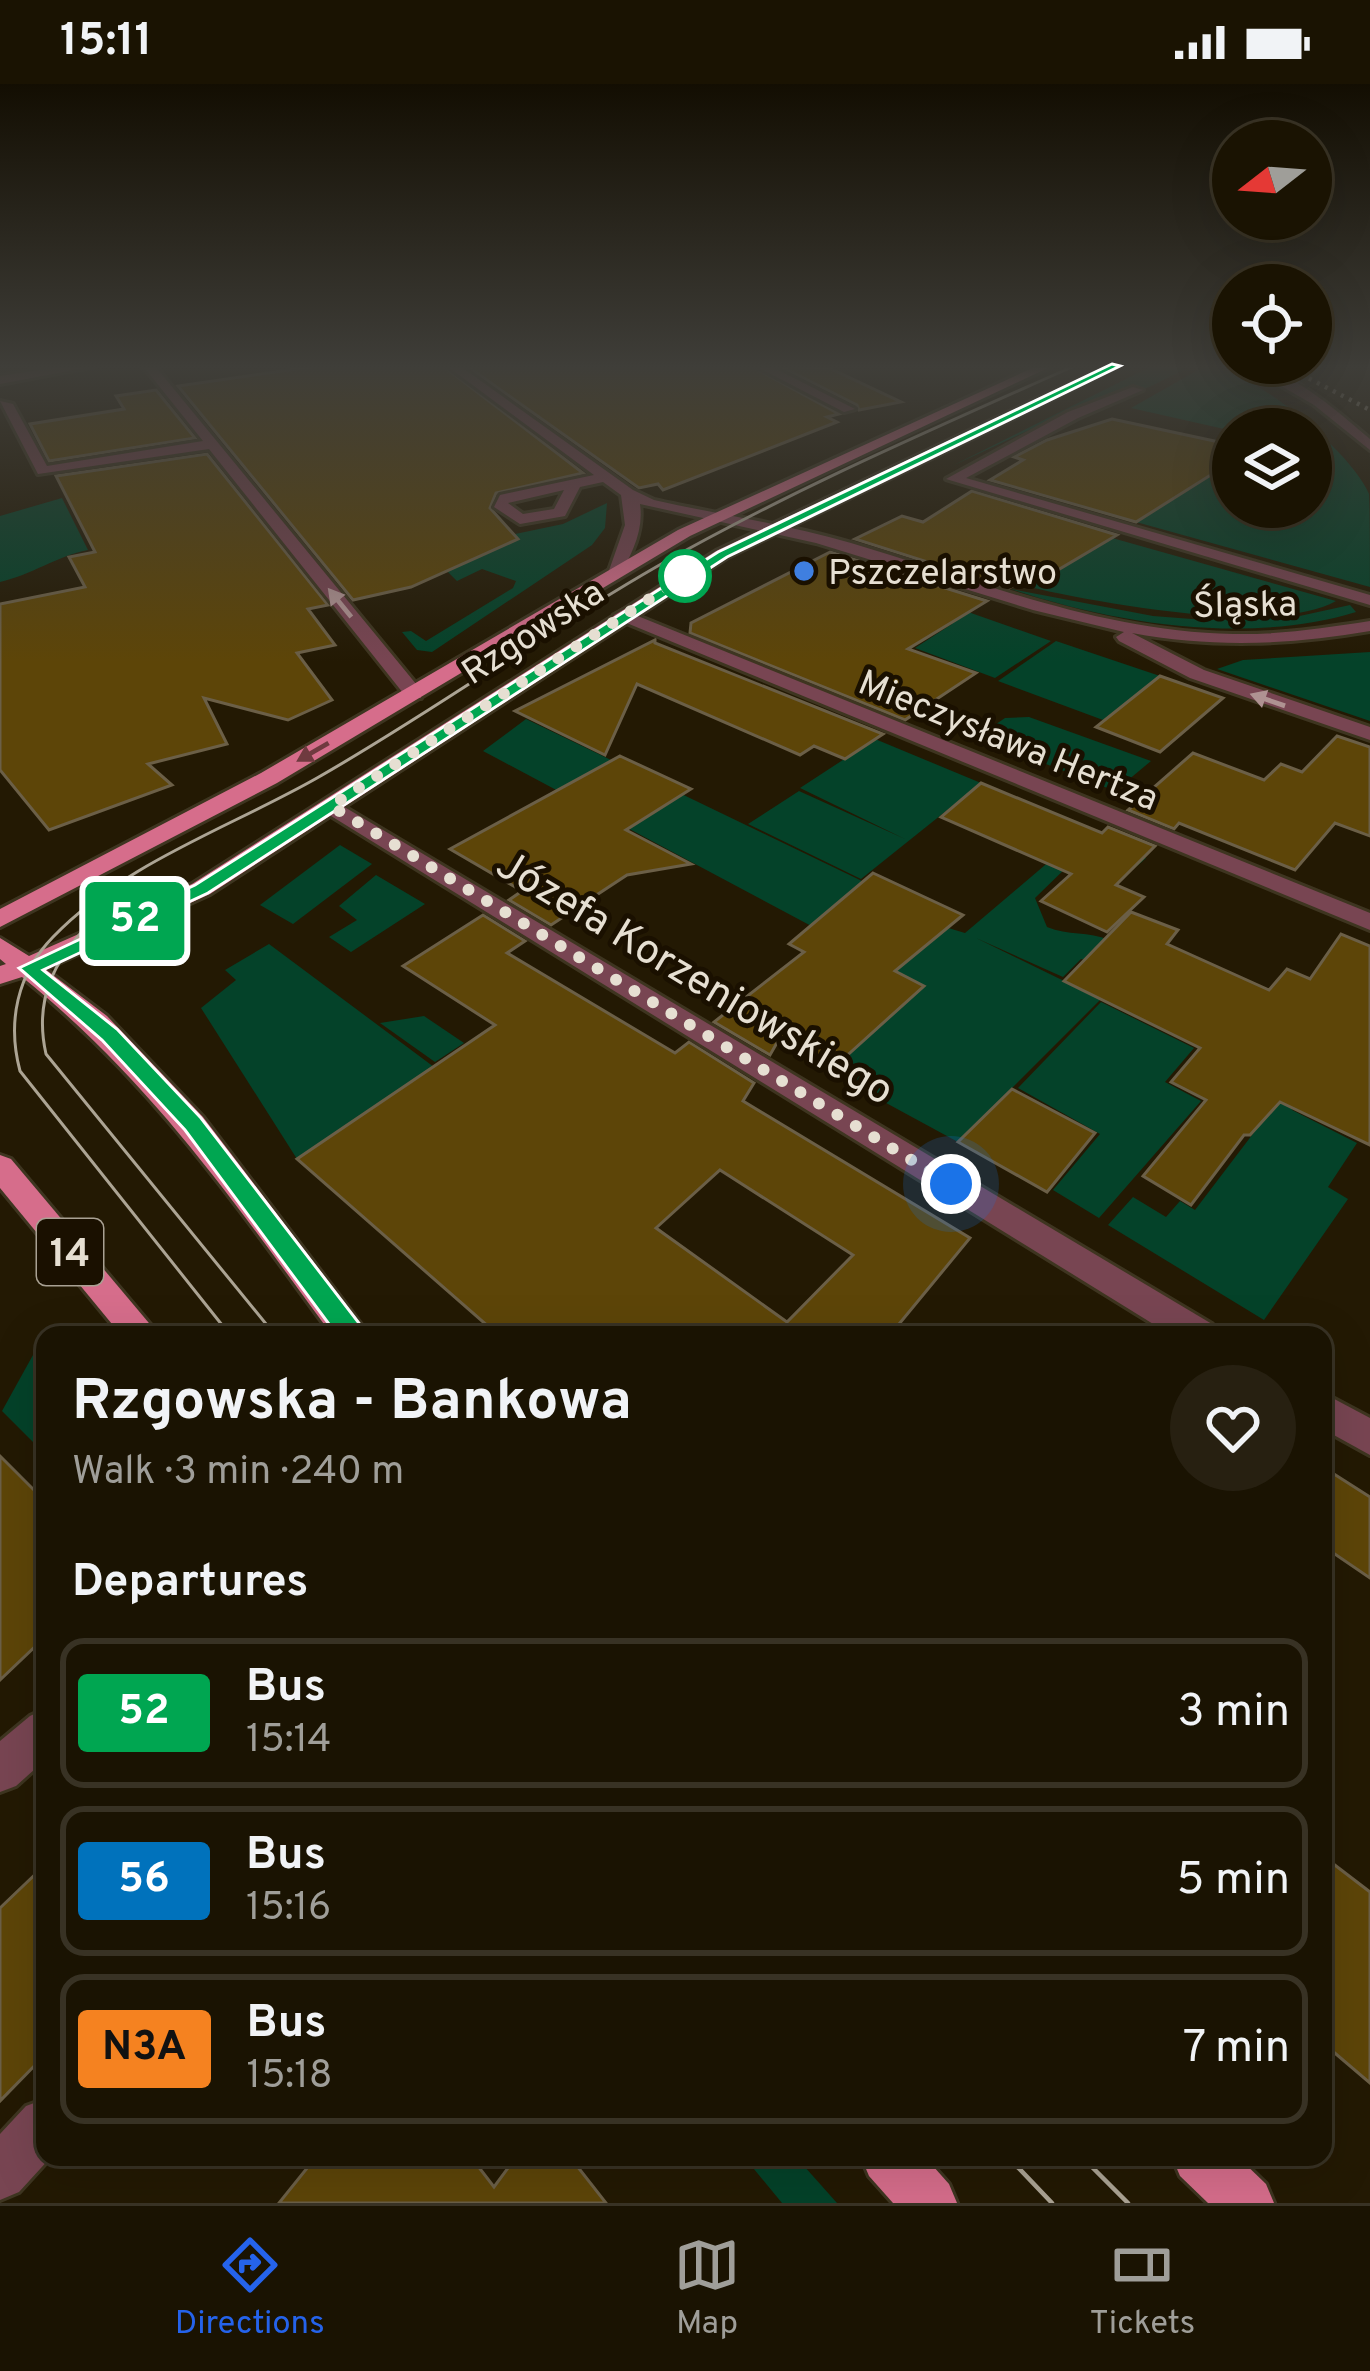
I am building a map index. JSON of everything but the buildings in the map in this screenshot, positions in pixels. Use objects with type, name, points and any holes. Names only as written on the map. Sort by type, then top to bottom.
[{"type":"main road","name":"Rzgowska","points":[[0,919],[269,778],[714,518],[830,465]]},
{"type":"main road","name":"Rzgowska","points":[[0,975],[29,968],[202,889],[623,615],[774,526],[904,465]]},
{"type":"main road","points":[[0,946],[109,1034],[193,1124],[345,1326]]},
{"type":"main road","name":"14","points":[[0,1167],[134,1326]]},
{"type":"main road","points":[[896,2166],[930,2203]]},
{"type":"main road","points":[[1208,2166],[1247,2203]]},
{"type":"street","points":[[40,465],[43,471],[81,465]]},
{"type":"street","points":[[229,465],[414,694]]},
{"type":"street","points":[[589,465],[649,503],[774,526],[1047,613],[1120,630],[1133,644],[1197,674],[1370,734]]},
{"type":"street","points":[[975,465],[953,476],[962,484],[1370,600]]},
{"type":"street","points":[[574,484],[606,477]]},
{"type":"street","points":[[612,575],[636,526],[628,493]]},
{"type":"street","name":"Mieczysława Hertza","points":[[623,615],[1370,922]]},
{"type":"street","name":"Śląska","points":[[1120,630],[1253,638],[1370,626]]},
{"type":"street","name":"Józefa Korzeniowskiego","points":[[331,806],[1185,1326]]},
{"type":"street","points":[[1332,1415],[1370,1438]]},
{"type":"street","points":[[0,1769],[36,1739]]},
{"type":"street","points":[[0,2173],[36,2135]]},
{"type":"green space","points":[[1332,465],[1350,465],[1369,494],[1370,587],[1136,522],[1212,473],[1212,528],[1332,528]]},
{"type":"green space","points":[[62,498],[88,550],[0,582],[0,516]]},
{"type":"green space","points":[[607,503],[605,528],[592,545],[432,652],[417,650],[402,632],[411,631],[426,641],[513,588],[516,581],[482,569],[457,581],[445,569],[499,548],[491,539],[563,524]]},
{"type":"green space","points":[[1091,532],[1336,601],[1308,611],[1230,616],[1141,608],[1029,587],[1074,560]]},
{"type":"green space","points":[[1011,589],[1153,616],[1205,620],[1295,617],[1350,605],[1356,612],[1272,627],[1182,626],[1094,612]]},
{"type":"green space","points":[[934,600],[1051,641],[995,678],[915,648],[952,624],[934,616]]},
{"type":"green space","points":[[1056,641],[1160,676],[1103,720],[998,681]]},
{"type":"green space","points":[[1370,652],[1370,721],[1217,669],[1243,660]]},
{"type":"green space","points":[[1029,717],[1151,761],[1115,791],[977,737],[1005,718]]},
{"type":"green space","points":[[526,719],[862,881],[845,897],[965,933],[1085,831],[1146,858],[1120,873],[1072,862],[1035,898],[1047,927],[1109,940],[1089,961],[1081,959],[1063,977],[976,938],[1101,999],[958,1142],[829,1072],[924,986],[483,751]]},
{"type":"green space","points":[[875,739],[981,783],[861,879],[748,824],[799,791],[905,839],[800,788]]},
{"type":"green space","points":[[340,845],[372,864],[293,924],[260,905]]},
{"type":"green space","points":[[376,875],[425,904],[351,952],[329,937],[357,920],[339,906]]},
{"type":"green space","points":[[269,944],[434,1067],[297,1159],[201,1008],[236,980],[225,970]]},
{"type":"green space","points":[[1101,1002],[1194,1048],[1165,1082],[1201,1101],[1099,1218],[1053,1190],[1100,1134],[1018,1088]]},
{"type":"green space","points":[[424,1016],[464,1043],[435,1062],[380,1023]]},
{"type":"green space","points":[[1284,1093],[1296,1100],[1292,1110],[1357,1143],[1328,1187],[1348,1199],[1264,1320],[1108,1225],[1133,1197],[1166,1217],[1180,1201],[1195,1210]]},
{"type":"green space","points":[[33,1355],[36,1445],[2,1411]]},
{"type":"green space","points":[[751,2166],[804,2166],[837,2203],[782,2203]]},
{"type":"tram line","points":[[223,1326],[20,1071],[15,1017],[23,983],[41,951],[81,911],[145,867],[360,753],[656,567],[855,465]]},
{"type":"tram line","points":[[90,923],[66,952],[50,983],[43,1017],[46,1054],[268,1326]]},
{"type":"tram line","points":[[1017,2166],[1052,2203]]},
{"type":"tram line","points":[[1091,2166],[1128,2203]]},
{"type":"bus line","name":"52","points":[[345,1326],[193,1124],[109,1034],[29,968],[202,889],[722,554],[904,465]]},
{"type":"place","name":"Pszczelarstwo","points":[[804,571]]},
{"type":"route","points":[[685,576],[331,806],[951,1184]]}]
